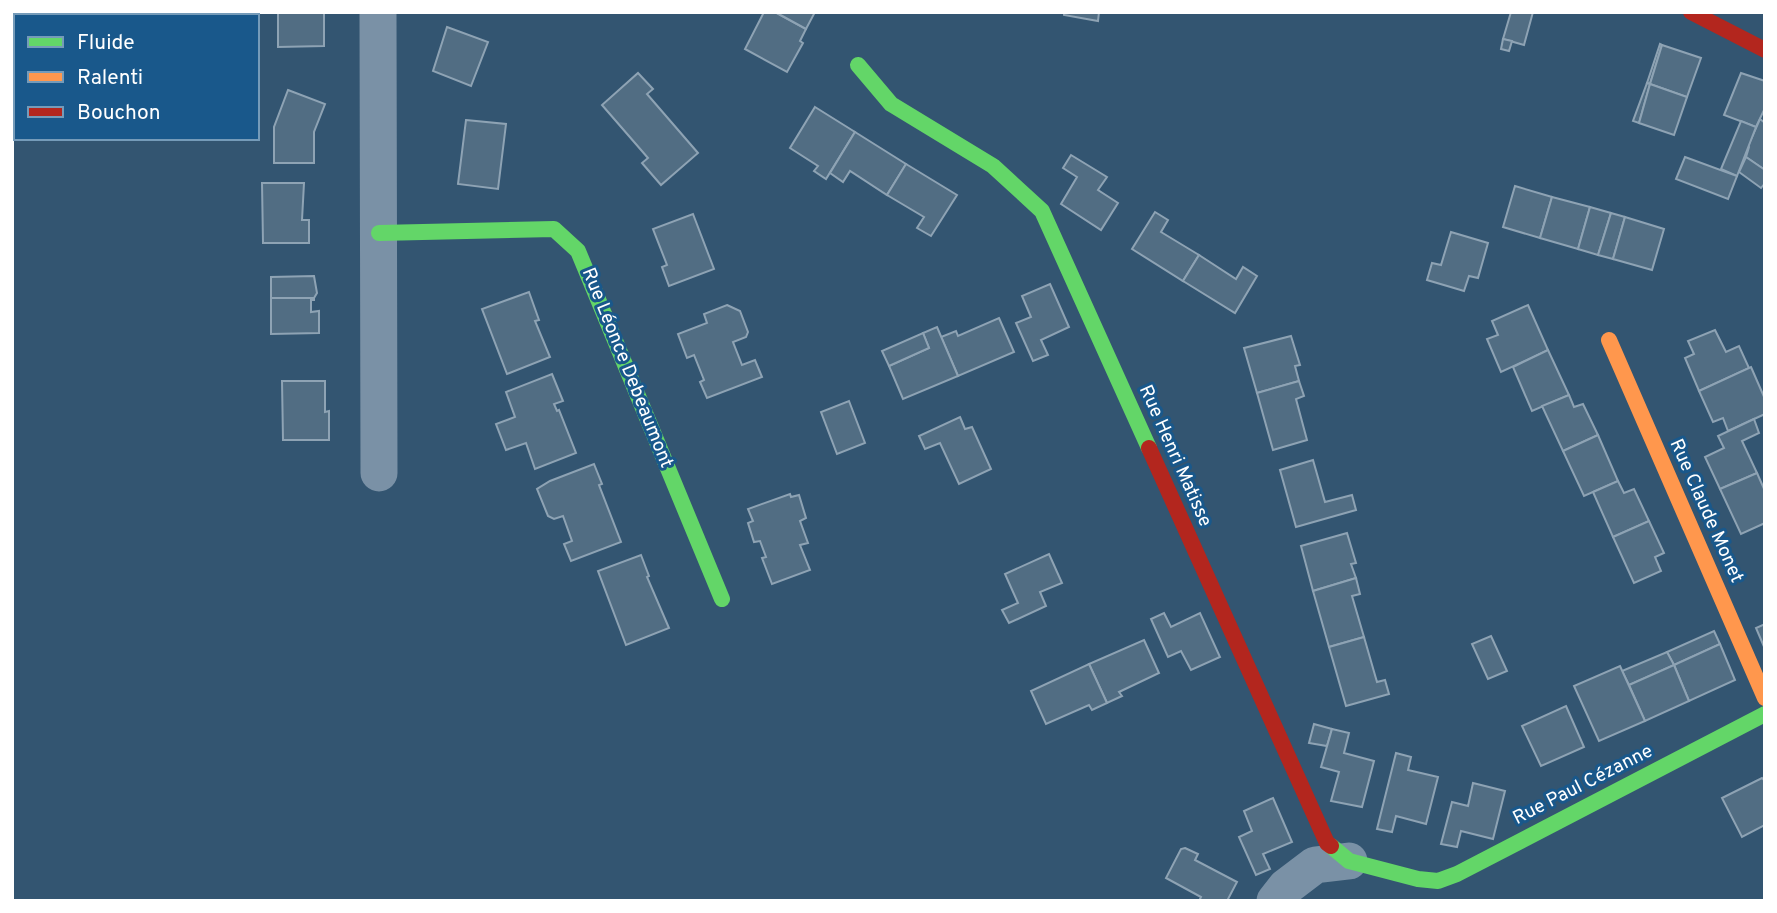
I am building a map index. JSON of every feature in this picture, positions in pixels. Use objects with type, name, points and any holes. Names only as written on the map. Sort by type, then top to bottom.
[{"type":"street","points":[[378,12],[379,473]]},
{"type":"street","points":[[1691,12],[1765,50]]},
{"type":"street","name":"Rue Henri Matisse","points":[[858,65],[891,104],[993,166],[1042,211],[1327,843],[1349,861],[1418,879]]},
{"type":"street","name":"Rue Léonce Debeaumont","points":[[379,233],[554,229],[578,251],[722,599]]},
{"type":"street","name":"Rue Claude Monet","points":[[1609,340],[1765,698]]},
{"type":"street","name":"Rue Paul Cézanne","points":[[1418,879],[1438,881],[1457,874],[1765,714]]},
{"type":"street","points":[[1275,901],[1286,887],[1315,865],[1349,861]]},
{"type":"building","points":[[278,12],[324,12],[324,46],[278,47]]},
{"type":"building","points":[[764,12],[775,12],[806,29],[800,41],[803,43],[787,72],[745,49]]},
{"type":"building","points":[[775,12],[815,12],[806,29]]},
{"type":"building","points":[[1064,12],[1099,12],[1098,21],[1064,15]]},
{"type":"building","points":[[1511,12],[1533,12],[1524,45],[1503,39]]},
{"type":"building","points":[[447,27],[488,42],[471,86],[433,71]]},
{"type":"building","points":[[1503,39],[1512,41],[1509,51],[1501,49]]},
{"type":"building","points":[[1660,44],[1662,45],[1650,84],[1647,83]]},
{"type":"building","points":[[1662,45],[1701,58],[1687,97],[1650,84]]},
{"type":"building","points":[[638,73],[653,89],[647,94],[698,153],[661,185],[642,163],[648,158],[602,105]]},
{"type":"building","points":[[1741,73],[1765,81],[1765,108],[1756,127],[1724,115]]},
{"type":"building","points":[[1647,83],[1650,84],[1639,123],[1633,121]]},
{"type":"building","points":[[1650,84],[1687,97],[1674,135],[1639,123]]},
{"type":"building","points":[[288,90],[325,104],[314,132],[314,163],[274,163],[274,127]]},
{"type":"building","points":[[815,107],[855,132],[826,179],[814,171],[818,166],[790,148]]},
{"type":"building","points":[[1760,119],[1765,123],[1765,170],[1746,157]]},
{"type":"building","points":[[466,120],[506,124],[498,189],[458,184]]},
{"type":"building","points":[[1741,121],[1756,127],[1737,176],[1721,169]]},
{"type":"building","points":[[855,132],[906,164],[887,195],[850,171],[843,182],[830,173]]},
{"type":"building","points":[[1071,155],[1107,177],[1098,190],[1118,203],[1101,230],[1061,204],[1077,177],[1063,168]]},
{"type":"building","points":[[1685,157],[1737,176],[1728,199],[1676,179]]},
{"type":"building","points":[[1746,157],[1765,170],[1765,183],[1761,188],[1739,172]]},
{"type":"building","points":[[906,164],[957,195],[931,236],[917,228],[924,217],[887,195]]},
{"type":"building","points":[[262,183],[304,183],[302,220],[309,220],[309,243],[263,243]]},
{"type":"building","points":[[1515,186],[1552,197],[1540,238],[1503,227]]},
{"type":"building","points":[[1552,197],[1590,207],[1578,249],[1540,238]]},
{"type":"building","points":[[1590,207],[1611,213],[1598,255],[1578,249]]},
{"type":"building","points":[[1155,212],[1168,220],[1161,232],[1199,255],[1183,281],[1132,249]]},
{"type":"building","points":[[1611,213],[1625,217],[1613,259],[1598,255]]},
{"type":"building","points":[[693,214],[714,269],[669,286],[662,267],[667,265],[653,229]]},
{"type":"building","points":[[1625,217],[1664,229],[1652,270],[1613,259]]},
{"type":"building","points":[[1451,232],[1488,243],[1478,278],[1469,276],[1464,291],[1427,280],[1432,263],[1441,265]]},
{"type":"building","points":[[1199,255],[1236,279],[1243,267],[1257,276],[1235,313],[1183,281]]},
{"type":"building","points":[[314,276],[317,293],[314,298],[271,298],[271,277]]},
{"type":"building","points":[[1050,284],[1069,327],[1041,340],[1048,355],[1033,361],[1016,323],[1031,317],[1022,296]]},
{"type":"building","points":[[529,292],[539,320],[535,321],[550,357],[507,374],[482,309]]},
{"type":"building","points":[[271,298],[314,298],[311,300],[311,312],[319,311],[319,333],[271,334]]},
{"type":"building","points":[[727,305],[740,311],[748,332],[746,337],[733,342],[742,365],[755,360],[762,377],[707,398],[700,382],[704,380],[694,355],[687,358],[678,334],[707,323],[704,314]]},
{"type":"building","points":[[1528,305],[1548,350],[1501,372],[1487,339],[1498,335],[1492,321]]},
{"type":"building","points":[[999,318],[1014,352],[958,376],[941,337],[956,331],[958,336]]},
{"type":"building","points":[[937,327],[958,376],[903,399],[889,366],[929,348],[923,333]]},
{"type":"building","points":[[1715,330],[1726,352],[1739,346],[1749,368],[1699,391],[1685,358],[1694,354],[1688,341]]},
{"type":"building","points":[[923,333],[929,348],[889,366],[882,351]]},
{"type":"building","points":[[1291,336],[1300,365],[1295,366],[1299,381],[1257,393],[1244,348]]},
{"type":"building","points":[[1548,350],[1569,395],[1532,411],[1513,367]]},
{"type":"building","points":[[1751,367],[1765,399],[1765,414],[1728,431],[1723,418],[1713,422],[1699,391]]},
{"type":"building","points":[[552,374],[563,401],[554,404],[557,411],[559,410],[576,453],[535,469],[526,443],[506,450],[496,424],[515,417],[506,392]]},
{"type":"building","points":[[282,381],[325,381],[329,440],[283,440]]},
{"type":"building","points":[[1299,381],[1304,396],[1296,399],[1307,440],[1273,450],[1257,393]]},
{"type":"building","points":[[1569,395],[1574,407],[1583,404],[1598,435],[1563,451],[1542,406]]},
{"type":"building","points":[[849,401],[865,443],[837,454],[821,412]]},
{"type":"building","points":[[960,417],[965,429],[972,427],[991,469],[959,484],[940,443],[925,449],[919,436]]},
{"type":"building","points":[[1754,419],[1759,433],[1742,441],[1757,473],[1720,489],[1705,457],[1724,448],[1718,436]]},
{"type":"building","points":[[1598,435],[1618,481],[1584,496],[1563,451]]},
{"type":"building","points":[[1313,460],[1325,502],[1352,495],[1356,510],[1296,527],[1280,470]]},
{"type":"building","points":[[594,464],[602,484],[599,485],[621,542],[571,561],[564,544],[572,541],[563,516],[554,519],[548,516],[537,489],[550,481]]},
{"type":"building","points":[[1757,473],[1765,491],[1765,523],[1741,534],[1720,489]]},
{"type":"building","points":[[1618,481],[1624,493],[1634,489],[1649,521],[1613,537],[1593,492]]},
{"type":"building","points":[[790,494],[791,497],[799,495],[806,518],[800,521],[808,543],[800,545],[810,570],[772,584],[762,558],[766,557],[760,541],[754,542],[748,523],[753,521],[748,509]]},
{"type":"building","points":[[1649,521],[1664,553],[1655,557],[1661,571],[1634,583],[1613,537]]},
{"type":"building","points":[[1347,533],[1356,563],[1351,564],[1356,578],[1313,591],[1301,546]]},
{"type":"building","points":[[1049,554],[1062,583],[1040,592],[1046,606],[1009,623],[1002,610],[1018,603],[1005,574]]},
{"type":"building","points":[[641,555],[649,576],[647,577],[669,628],[626,645],[598,571]]},
{"type":"building","points":[[1356,578],[1360,594],[1352,596],[1364,637],[1329,647],[1313,591]]},
{"type":"building","points":[[1164,613],[1171,627],[1200,613],[1220,657],[1191,670],[1181,651],[1168,657],[1151,619]]},
{"type":"building","points":[[1765,624],[1765,649],[1756,628]]},
{"type":"building","points":[[1714,631],[1720,644],[1674,665],[1667,652]]},
{"type":"building","points":[[1491,636],[1507,671],[1488,679],[1472,644]]},
{"type":"building","points":[[1364,637],[1377,682],[1385,680],[1389,694],[1346,706],[1329,647]]},
{"type":"building","points":[[1144,640],[1159,673],[1119,692],[1122,696],[1107,703],[1089,664]]},
{"type":"building","points":[[1720,644],[1735,680],[1689,701],[1674,665]]},
{"type":"building","points":[[1667,652],[1674,665],[1629,685],[1622,671]]},
{"type":"building","points":[[1089,664],[1107,703],[1092,710],[1089,705],[1046,724],[1031,691]]},
{"type":"building","points":[[1674,665],[1689,701],[1645,721],[1629,685]]},
{"type":"building","points":[[1620,666],[1645,721],[1599,741],[1574,686]]},
{"type":"building","points":[[1566,706],[1584,747],[1541,766],[1522,726]]},
{"type":"building","points":[[1314,724],[1332,729],[1327,746],[1309,743]]},
{"type":"building","points":[[1332,729],[1349,733],[1344,753],[1374,761],[1362,807],[1331,801],[1339,772],[1321,767]]},
{"type":"building","points":[[1396,753],[1411,757],[1408,770],[1438,777],[1426,824],[1396,816],[1392,832],[1377,829]]},
{"type":"building","points":[[1762,778],[1765,781],[1765,825],[1742,837],[1722,798]]},
{"type":"building","points":[[1473,783],[1505,791],[1493,839],[1461,831],[1457,847],[1441,844],[1452,802],[1468,806]]},
{"type":"building","points":[[1273,798],[1292,842],[1263,854],[1270,869],[1256,875],[1239,837],[1252,831],[1244,811]]},
{"type":"building","points":[[1181,849],[1198,854],[1195,860],[1237,882],[1227,901],[1199,901],[1201,897],[1166,878]]},
{"type":"traffic: fast","points":[[858,65],[891,104],[993,166],[1042,211],[1149,448]]},
{"type":"traffic: fast","points":[[379,233],[554,229],[578,251],[722,599]]},
{"type":"traffic: fast","points":[[1331,846],[1349,861],[1418,879],[1438,881],[1457,874],[1765,714]]},
{"type":"traffic: slow","points":[[1609,340],[1765,698]]},
{"type":"traffic: jam","points":[[1691,12],[1765,50]]},
{"type":"traffic: jam","points":[[1149,448],[1327,843],[1331,846]]}]
